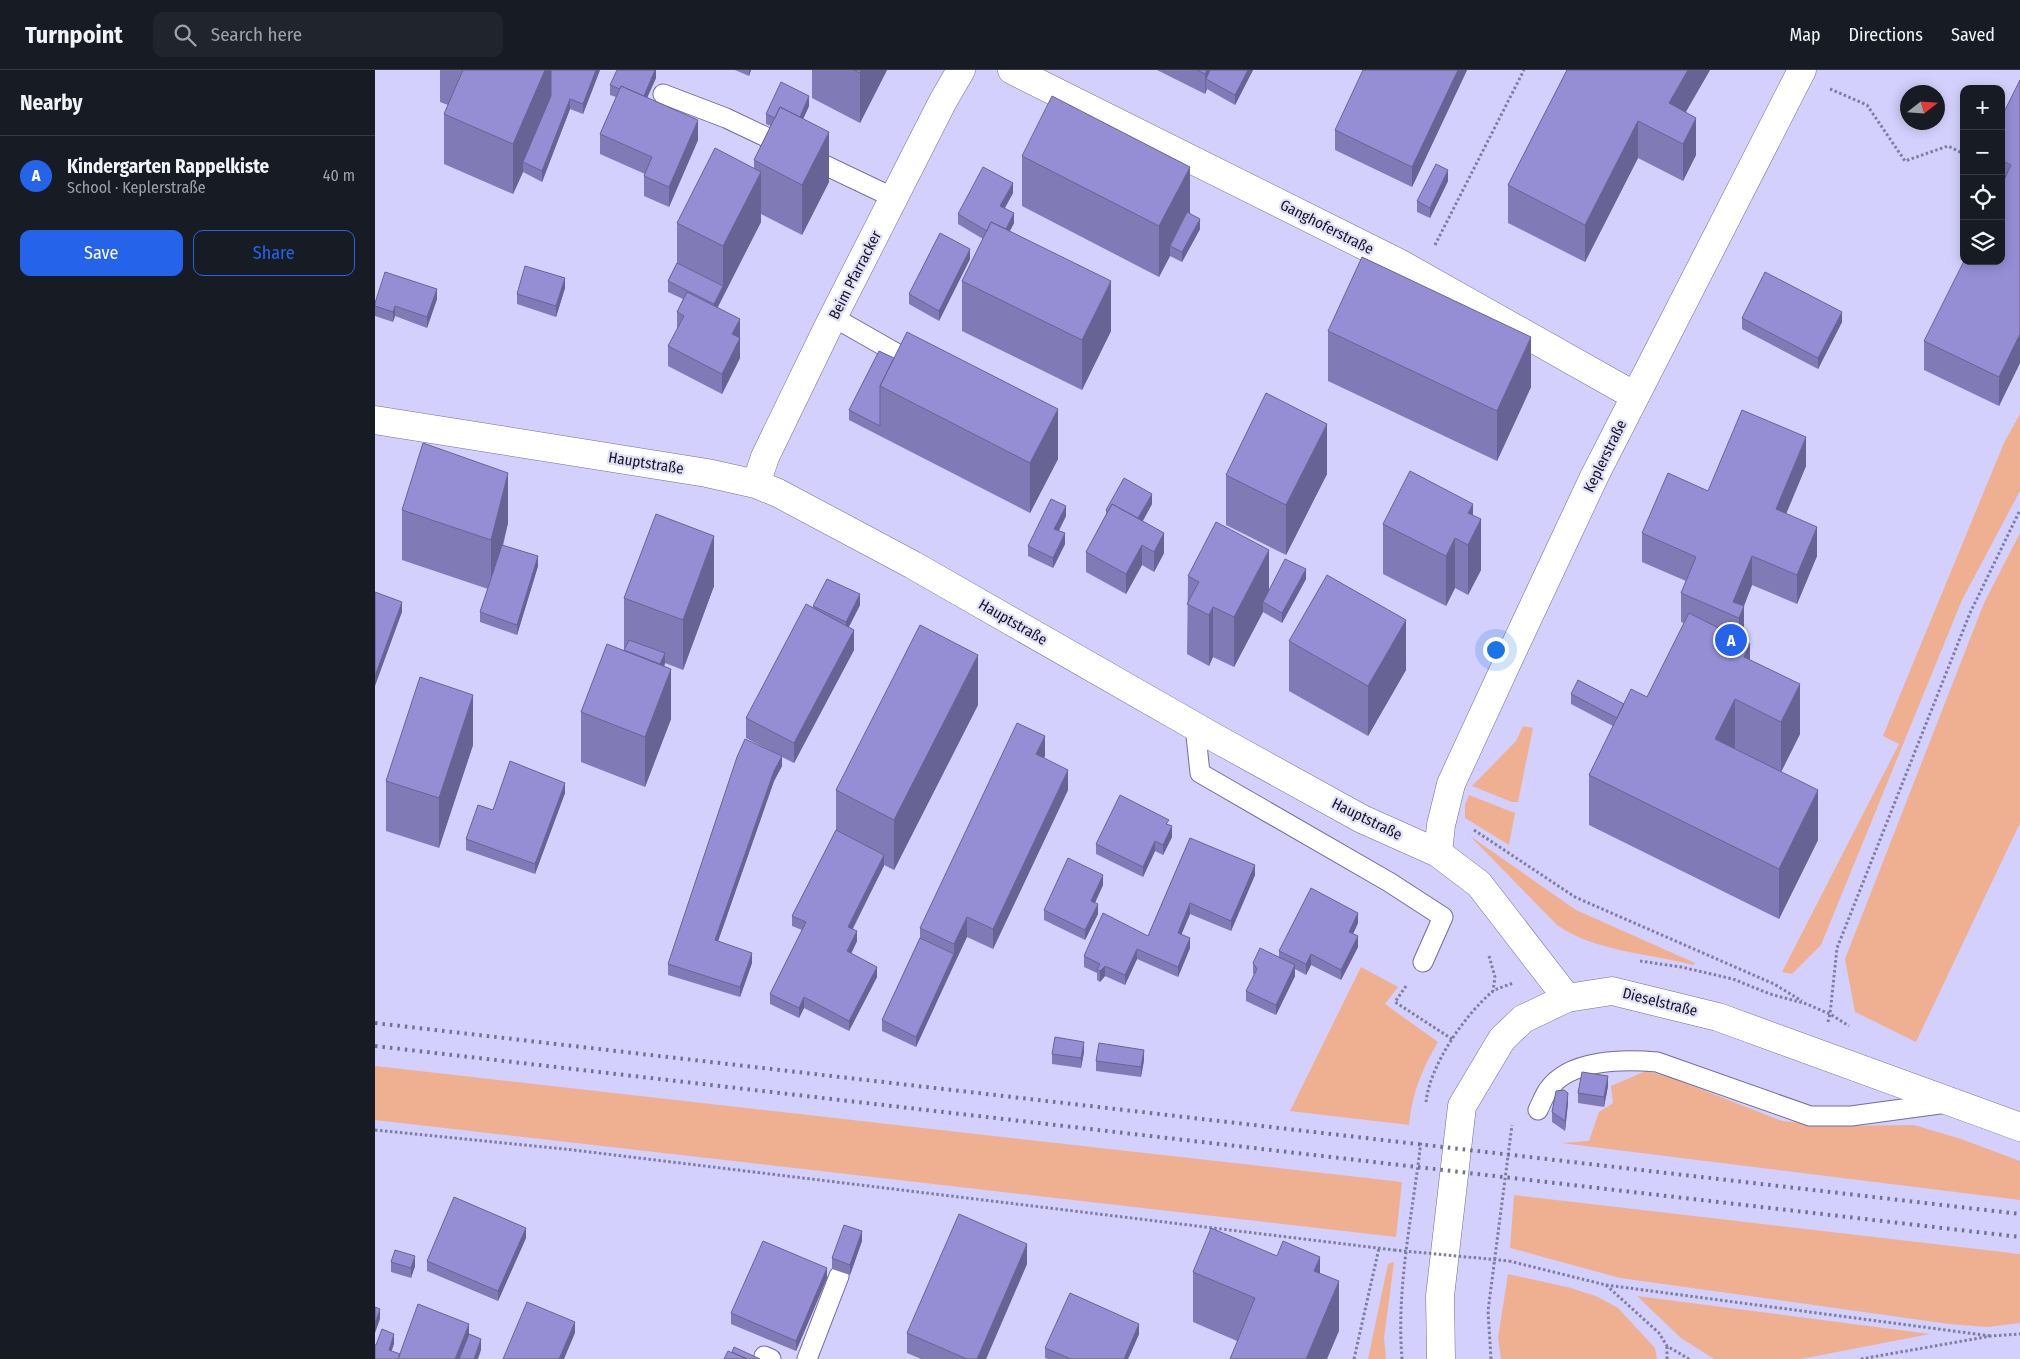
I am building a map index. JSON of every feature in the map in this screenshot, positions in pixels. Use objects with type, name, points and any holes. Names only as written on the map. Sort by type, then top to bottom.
[{"type":"street","name":"Beim Pfarracker","points":[[756,484],[765,457],[833,317],[961,70]]},
{"type":"street","name":"Ganghoferstraße","points":[[1012,70],[1420,274],[1635,396]]},
{"type":"street","name":"Keplerstraße","points":[[1438,853],[1441,825],[1451,784],[1591,484],[1801,73]]},
{"type":"street","name":"Hauptstraße","points":[[375,420],[707,473],[756,484],[778,493],[913,565],[1362,819],[1438,853],[1479,884],[1567,998]]},
{"type":"street","name":"Dieselstraße","points":[[1441,1359],[1440,1296],[1462,1106],[1503,1039],[1523,1019],[1567,998],[1612,991],[1718,1016],[2020,1128]]},
{"type":"lane","points":[[663,94],[726,118],[894,198]]},
{"type":"lane","points":[[833,317],[936,375]]},
{"type":"lane","points":[[1195,726],[1200,773],[1389,882],[1443,917],[1423,962]]},
{"type":"lane","points":[[1537,1110],[1549,1088],[1570,1071],[1596,1064],[1639,1060],[1657,1062],[1810,1116],[1851,1116],[1953,1102]]},
{"type":"lane","points":[[807,1359],[839,1276]]},
{"type":"path","points":[[1420,274],[1524,70]]},
{"type":"path","points":[[1801,73],[1867,105],[1905,161],[1948,146],[1960,152]]},
{"type":"path","points":[[1817,1052],[1830,1014],[1837,948],[1970,613],[2020,510]]},
{"type":"path","points":[[1512,857],[1575,898],[1774,984],[1807,1004],[1830,1014]]},
{"type":"path","points":[[1426,1104],[1427,1095],[1445,1051],[1452,1039],[1466,1018],[1493,992],[1495,977],[1488,953]]},
{"type":"path","points":[[1637,960],[1681,967],[1733,979],[1770,994],[1807,1004]]},
{"type":"path","points":[[1395,1002],[1452,1039]]},
{"type":"path","points":[[1491,1359],[1488,1311],[1512,1124]]},
{"type":"path","points":[[375,1130],[565,1149],[1394,1250],[1509,1261],[1606,1285],[1991,1336]]},
{"type":"path","points":[[1401,1359],[1400,1337],[1403,1284],[1422,1132]]},
{"type":"path","points":[[1354,1359],[1379,1248]]},
{"type":"path","points":[[1606,1285],[1659,1333],[1667,1346],[1689,1359]]},
{"type":"path","points":[[1861,1359],[1991,1336],[2020,1334]]},
{"type":"path","points":[[1667,1346],[1667,1359]]},
{"type":"shaded area","points":[[2020,414],[2020,491],[1962,600],[1821,945],[1792,974],[1782,972],[1899,744],[1883,736],[2004,443]]},
{"type":"shaded area","points":[[2020,533],[2020,823],[1916,1042],[1855,1012],[1845,959],[1984,603]]},
{"type":"shaded area","points":[[1523,726],[1533,728],[1518,802],[1512,802],[1472,786],[1516,741]]},
{"type":"shaded area","points":[[1469,795],[1515,813],[1509,845],[1465,818],[1465,805]]},
{"type":"shaded area","points":[[1470,836],[1576,910],[1695,963],[1693,965],[1623,951],[1588,941],[1572,934],[1557,925]]},
{"type":"shaded area","points":[[1361,967],[1398,987],[1385,1004],[1438,1042],[1419,1082],[1409,1125],[1290,1111]]},
{"type":"shaded area","points":[[375,1066],[1402,1182],[1396,1237],[375,1120]]},
{"type":"shaded area","points":[[1646,1071],[1670,1077],[1782,1121],[1833,1126],[1914,1125],[1961,1139],[2020,1161],[2020,1200],[1561,1143],[1589,1141],[1599,1112],[1613,1103],[1611,1086]]},
{"type":"shaded area","points":[[1514,1195],[2020,1254],[2020,1323],[1988,1327],[1949,1324],[1620,1278],[1510,1248]]},
{"type":"shaded area","points":[[1394,1262],[1384,1338],[1386,1359],[1368,1359],[1388,1264]]},
{"type":"shaded area","points":[[1508,1274],[1571,1288],[1598,1297],[1618,1308],[1655,1348],[1657,1359],[1501,1359],[1498,1338]]},
{"type":"shaded area","points":[[1637,1296],[1930,1334],[1801,1359],[1714,1359],[1681,1338]]},
{"type":"building","points":[[463,70],[545,70],[513,144],[444,114]]},
{"type":"building","points":[[551,70],[596,70],[583,104],[570,99],[542,171],[523,162],[551,96]]},
{"type":"building","points":[[617,70],[655,70],[644,96],[621,86],[620,89],[610,85]]},
{"type":"building","points":[[1197,70],[1207,70],[1205,74]]},
{"type":"building","points":[[1210,70],[1248,70],[1235,95],[1206,79]]},
{"type":"building","points":[[1363,70],[1458,70],[1412,167],[1335,130]]},
{"type":"building","points":[[1567,70],[1688,70],[1669,103],[1696,118],[1683,144],[1638,121],[1585,225],[1508,185]]},
{"type":"building","points":[[2020,80],[2020,334],[1999,377],[1924,341],[1962,265],[2005,265],[2005,178],[2011,165],[2005,162],[2005,110]]},
{"type":"building","points":[[781,82],[809,96],[800,117],[780,107],[775,118],[766,114]]},
{"type":"building","points":[[621,86],[698,120],[669,187],[644,176],[652,157],[600,134]]},
{"type":"building","points":[[1052,96],[1190,167],[1159,226],[1022,156]]},
{"type":"building","points":[[780,107],[829,132],[802,185],[754,160]]},
{"type":"building","points":[[715,148],[761,172],[723,246],[677,223]]},
{"type":"building","points":[[1436,164],[1448,170],[1430,208],[1417,201]]},
{"type":"building","points":[[983,167],[1013,183],[1000,206],[1014,213],[1006,229],[991,222],[987,231],[958,214]]},
{"type":"building","points":[[1187,212],[1200,219],[1182,252],[1170,246]]},
{"type":"building","points":[[991,222],[1111,281],[1082,340],[962,281]]},
{"type":"building","points":[[940,233],[970,249],[939,311],[909,294]]},
{"type":"building","points":[[1362,257],[1531,337],[1497,411],[1328,331]]},
{"type":"building","points":[[677,263],[723,286],[714,304],[668,281]]},
{"type":"building","points":[[525,266],[565,278],[556,306],[517,294]]},
{"type":"building","points":[[385,272],[437,289],[427,317],[395,306],[393,312],[375,306]]},
{"type":"building","points":[[1765,272],[1842,312],[1818,358],[1742,318]]},
{"type":"building","points":[[687,292],[740,319],[732,334],[740,338],[722,374],[668,346],[684,316],[677,312]]},
{"type":"building","points":[[907,332],[1058,409],[1030,463],[880,386]]},
{"type":"building","points":[[879,351],[894,358],[880,386],[880,426],[849,410]]},
{"type":"building","points":[[1266,393],[1327,424],[1286,505],[1226,475]]},
{"type":"building","points":[[1742,410],[1806,437],[1776,509],[1817,527],[1797,575],[1752,556],[1733,602],[1744,606],[1739,618],[1681,593],[1696,557],[1642,533],[1668,473],[1708,491]]},
{"type":"building","points":[[423,443],[508,473],[491,540],[402,510]]},
{"type":"building","points":[[1410,471],[1473,504],[1468,513],[1481,519],[1468,545],[1455,538],[1446,556],[1383,524]]},
{"type":"building","points":[[1124,478],[1152,494],[1138,518],[1112,504],[1108,511],[1106,510]]},
{"type":"building","points":[[1051,499],[1066,506],[1054,529],[1065,533],[1053,558],[1028,546]]},
{"type":"building","points":[[1112,504],[1164,533],[1154,552],[1142,545],[1126,574],[1086,552]]},
{"type":"building","points":[[656,514],[714,536],[683,620],[624,598]]},
{"type":"building","points":[[1216,522],[1269,550],[1234,617],[1213,607],[1209,615],[1187,604],[1199,582],[1188,576]]},
{"type":"building","points":[[502,545],[538,556],[517,625],[480,612]]},
{"type":"building","points":[[1285,559],[1306,569],[1282,613],[1263,602]]},
{"type":"building","points":[[1327,575],[1406,620],[1368,686],[1289,641]]},
{"type":"building","points":[[827,579],[860,594],[846,622],[813,606]]},
{"type":"building","points":[[375,592],[402,602],[375,676]]},
{"type":"building","points":[[806,604],[854,630],[794,743],[746,718]]},
{"type":"building","points":[[1689,613],[1750,644],[1744,657],[1800,684],[1781,722],[1735,699],[1715,739],[1818,790],[1779,869],[1589,775],[1631,689],[1647,697]]},
{"type":"building","points":[[920,625],[978,655],[894,820],[836,790]]},
{"type":"building","points":[[629,640],[665,653],[660,664],[624,650]]},
{"type":"building","points":[[607,644],[671,669],[645,737],[581,712]]},
{"type":"building","points":[[420,677],[473,695],[439,798],[386,781]]},
{"type":"building","points":[[1578,680],[1624,704],[1617,718],[1571,694]]},
{"type":"building","points":[[1017,723],[1045,736],[1036,754],[1068,770],[993,929],[967,917],[954,944],[920,928]]},
{"type":"building","points":[[745,739],[782,756],[774,771],[715,940],[752,953],[740,987],[668,964],[737,757]]},
{"type":"building","points":[[510,761],[565,783],[535,864],[466,839],[478,805],[493,810]]},
{"type":"building","points":[[1120,795],[1169,820],[1166,824],[1172,826],[1163,845],[1155,841],[1143,867],[1096,844]]},
{"type":"building","points":[[836,830],[884,855],[848,927],[857,931],[847,951],[877,967],[849,1021],[804,997],[799,1008],[770,994],[806,922],[792,916]]},
{"type":"building","points":[[1190,838],[1255,865],[1231,921],[1190,903],[1178,933],[1190,938],[1178,967],[1137,949],[1125,975],[1105,966],[1100,971],[1097,970],[1100,964],[1084,956],[1103,913],[1148,936]]},
{"type":"building","points":[[1068,858],[1103,875],[1091,901],[1098,904],[1085,930],[1044,910]]},
{"type":"building","points":[[1311,888],[1358,913],[1349,932],[1358,936],[1341,970],[1311,954],[1306,964],[1279,951]]},
{"type":"building","points":[[920,938],[954,954],[916,1037],[882,1020]]},
{"type":"building","points":[[1260,948],[1295,965],[1276,1005],[1246,991],[1257,969],[1253,963]]},
{"type":"building","points":[[1055,1037],[1084,1042],[1081,1058],[1052,1054]]},
{"type":"building","points":[[1099,1043],[1144,1050],[1141,1067],[1096,1061]]},
{"type":"building","points":[[1582,1072],[1608,1076],[1604,1097],[1578,1093]]},
{"type":"building","points":[[1564,1090],[1568,1093],[1565,1121],[1552,1112],[1556,1091]]},
{"type":"building","points":[[454,1197],[526,1228],[498,1291],[427,1261]]},
{"type":"building","points":[[959,1214],[1027,1244],[977,1359],[967,1359],[907,1333]]},
{"type":"building","points":[[844,1225],[862,1231],[850,1265],[832,1258]]},
{"type":"building","points":[[1211,1228],[1277,1256],[1283,1241],[1320,1257],[1314,1271],[1339,1281],[1306,1359],[1230,1359],[1255,1298],[1193,1272]]},
{"type":"building","points":[[763,1241],[827,1268],[796,1341],[731,1313]]},
{"type":"building","points":[[395,1250],[415,1256],[411,1268],[391,1262]]},
{"type":"building","points":[[1070,1293],[1139,1324],[1124,1359],[1071,1359],[1045,1348]]},
{"type":"building","points":[[527,1302],[575,1322],[559,1359],[503,1359]]},
{"type":"building","points":[[418,1304],[469,1324],[455,1359],[398,1359]]},
{"type":"building","points":[[375,1307],[380,1309],[375,1323]]},
{"type":"building","points":[[382,1329],[394,1334],[389,1350],[400,1354],[398,1359],[375,1359],[375,1345]]},
{"type":"building","points":[[469,1334],[481,1339],[474,1359],[459,1359]]},
{"type":"building","points":[[734,1347],[760,1359],[747,1359],[732,1352]]},
{"type":"building","points":[[728,1351],[747,1359],[724,1359]]},
{"type":"railway","points":[[375,1023],[2020,1214]]},
{"type":"railway","points":[[375,1046],[2020,1237]]},
{"type":"place","name":"Kindergarten Rappelkiste","points":[[1731,640]]}]
